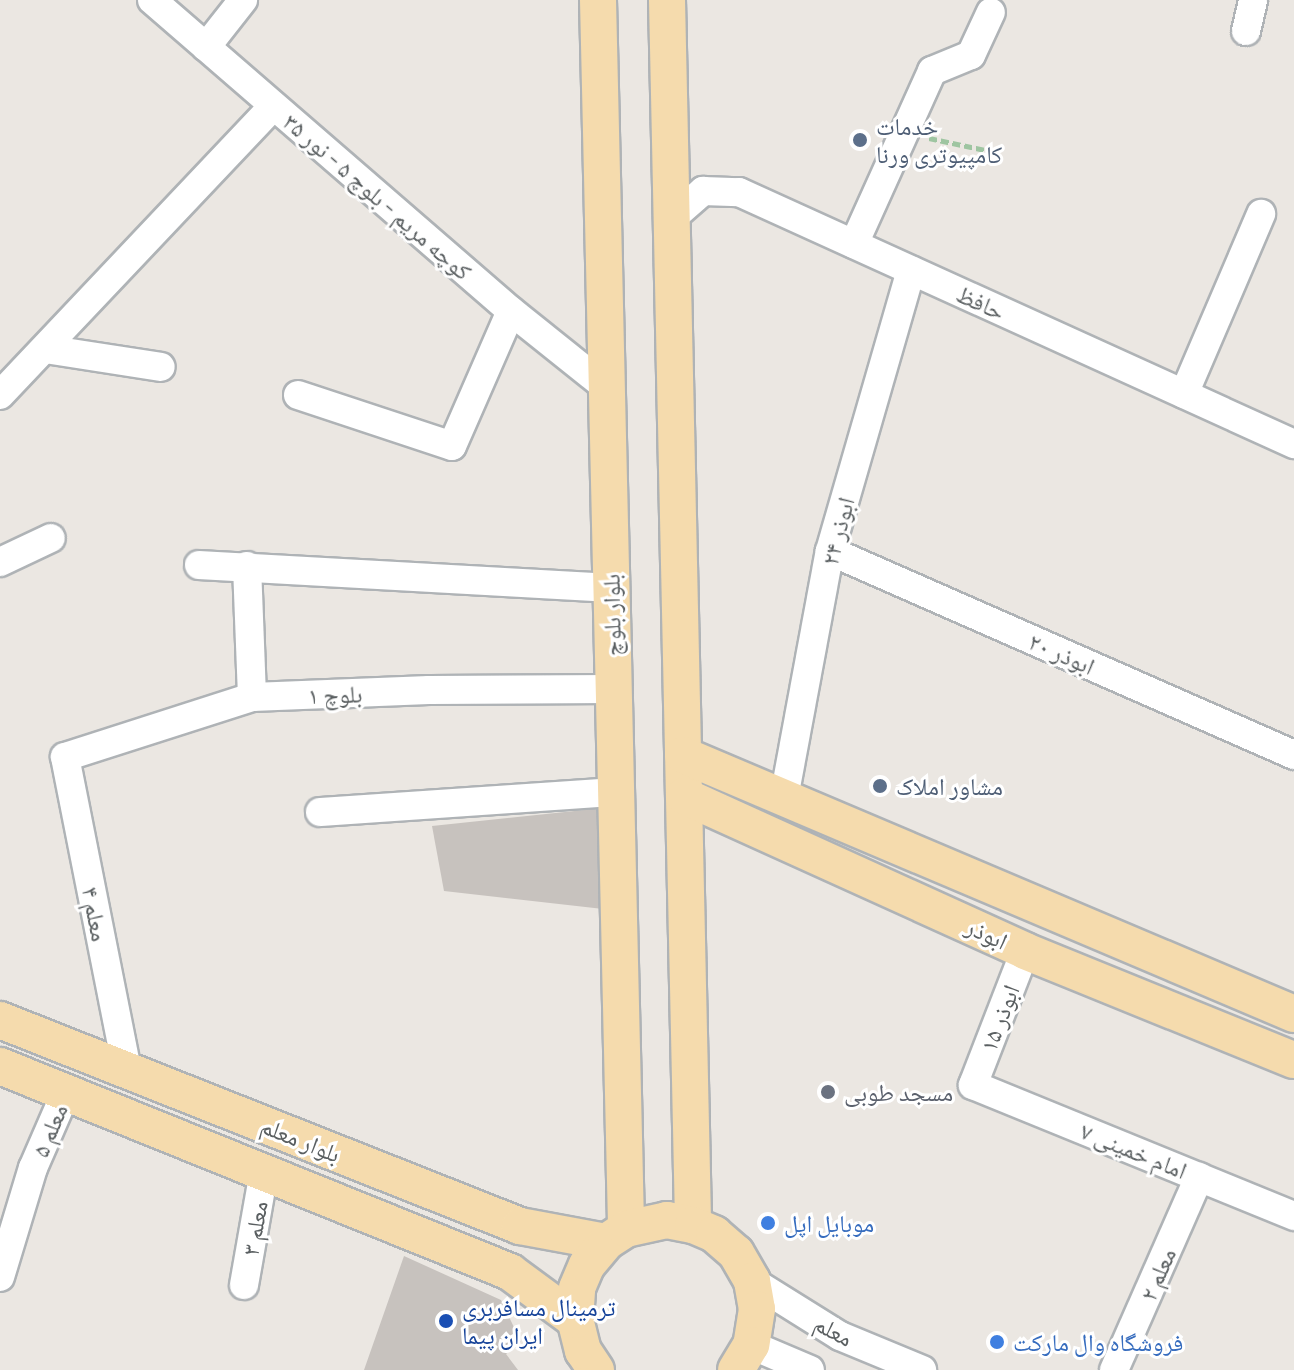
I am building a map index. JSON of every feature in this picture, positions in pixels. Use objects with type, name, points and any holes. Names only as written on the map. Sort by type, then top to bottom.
[{"type":"main road","name":"بلوار بلوچ","points":[[598,0],[616,792],[616,1236]]},
{"type":"main road","points":[[667,0],[693,1225]]},
{"type":"main road","name":"ابوذر","points":[[683,755],[1294,1014]]},
{"type":"main road","name":"ابوذر","points":[[684,796],[1025,951],[1294,1060]]},
{"type":"main road","name":"بلوار معلم","points":[[0,1020],[520,1226],[616,1236]]},
{"type":"main road","name":"بلوار معلم","points":[[0,1066],[510,1272],[575,1320]]},
{"type":"main road","points":[[596,1370],[583,1351],[575,1320],[577,1288],[587,1265],[616,1236],[667,1220],[693,1225],[714,1234],[736,1253],[752,1281],[757,1309],[743,1358]]},
{"type":"street","name":"کوچه مریم - بلوچ ۵ - نور ۳۵","points":[[152,0],[511,311],[607,388]]},
{"type":"street","points":[[206,47],[243,0]]},
{"type":"street","points":[[1246,31],[1253,0]]},
{"type":"street","points":[[854,244],[932,71],[971,55],[991,12]]},
{"type":"street","points":[[6,380],[45,349],[273,106]]},
{"type":"street","name":"حافظ","points":[[671,219],[703,191],[739,192],[1294,444]]},
{"type":"street","points":[[1184,394],[1261,214]]},
{"type":"street","name":"ابوذر ۲۴","points":[[784,798],[830,551],[911,270]]},
{"type":"street","points":[[298,395],[452,446],[511,311]]},
{"type":"street","points":[[45,349],[161,367]]},
{"type":"street","points":[[0,562],[51,538]]},
{"type":"street","name":"ابوذر ۲۰","points":[[830,551],[1294,755]]},
{"type":"street","points":[[199,565],[611,588]]},
{"type":"street","points":[[247,566],[252,697]]},
{"type":"street","name":"بلوچ ۱","points":[[65,757],[252,697],[429,690],[613,689]]},
{"type":"street","name":"معلم ۴","points":[[65,757],[127,1070]]},
{"type":"street","points":[[320,812],[616,792]]},
{"type":"street","name":"ابوذر ۱۵","points":[[973,1085],[1025,951]]},
{"type":"street","name":"امام خمینی ۷","points":[[973,1085],[1294,1216]]},
{"type":"street","name":"معلم ۵","points":[[0,1277],[33,1168],[66,1092]]},
{"type":"street","name":"معلم ۳","points":[[244,1285],[264,1171]]},
{"type":"street","name":"معلم ۲","points":[[1114,1370],[1199,1177]]},
{"type":"street","name":"معلم","points":[[752,1281],[840,1336],[922,1370]]},
{"type":"street","name":"معلم","points":[[743,1358],[810,1370]]},
{"type":"path","points":[[905,132],[995,152]]},
{"type":"building","points":[[603,808],[612,910],[444,891],[432,826]]},
{"type":"building","name":"ترمینال مسافربری ایران پیما","points":[[404,1256],[501,1300],[521,1342],[506,1354],[518,1370],[364,1370]]},
{"type":"place","name":"خدمات کامپیوتری ورنا","points":[[860,140]]},
{"type":"place","name":"مشاور املاک","points":[[880,786]]},
{"type":"place","name":"مسجد طوبی","points":[[828,1092]]},
{"type":"place","name":"موبایل اپل","points":[[768,1223]]},
{"type":"place","name":"ترمینال مسافربری ایران پیما","points":[[446,1321]]},
{"type":"place","name":"فروشگاه وال مارکت","points":[[997,1342]]}]
